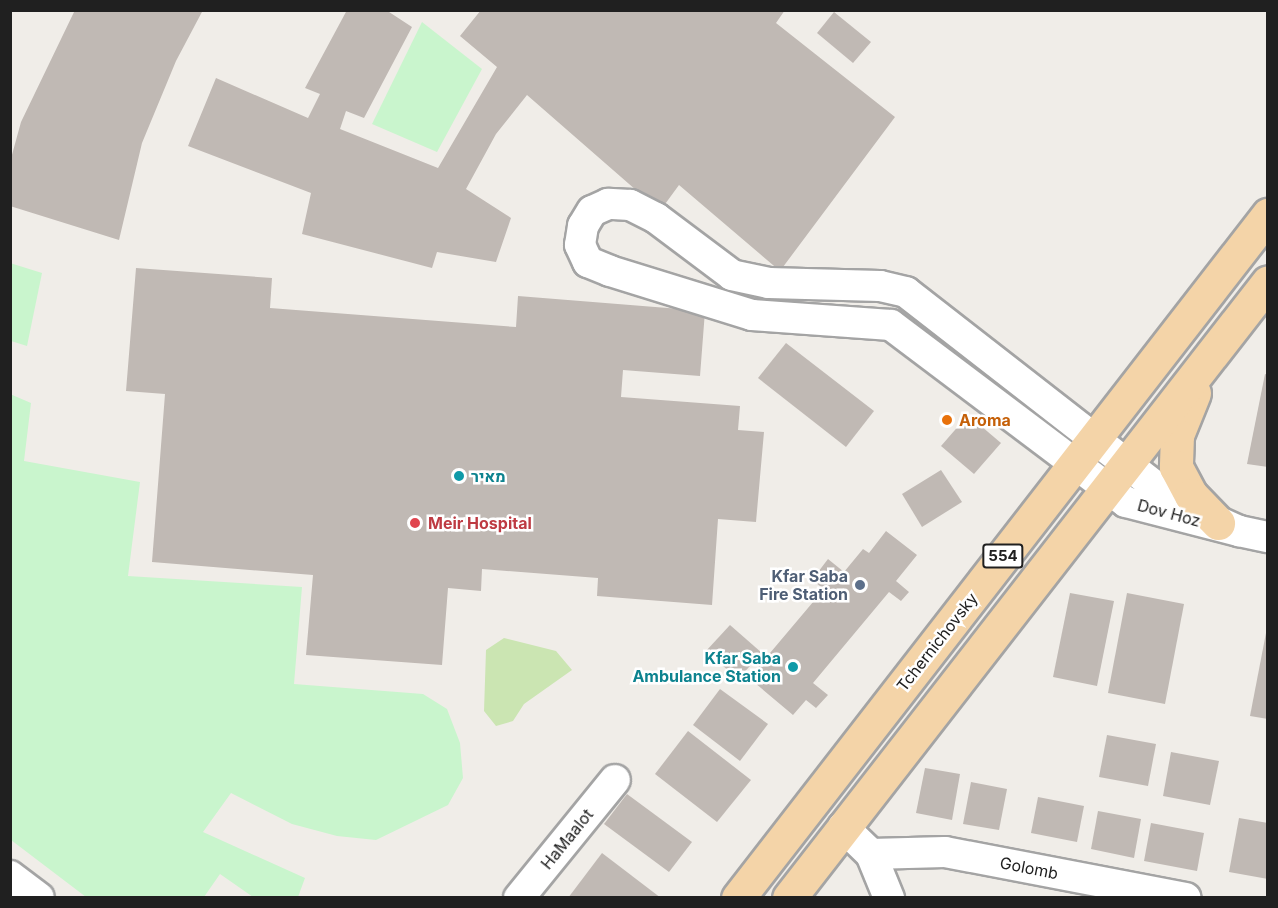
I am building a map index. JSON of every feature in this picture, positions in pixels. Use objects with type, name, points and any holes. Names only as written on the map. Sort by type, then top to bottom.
[{"type":"main road","name":"Tchernichovsky","points":[[738,897],[1268,215]]},
{"type":"main road","name":"554","points":[[789,897],[1268,282]]},
{"type":"main road","points":[[1210,356],[1178,435],[1174,456],[1191,495],[1228,527]]},
{"type":"street","name":"Dov Hoz","points":[[1228,527],[1178,503],[906,292],[880,286],[769,283],[732,274],[656,218],[630,205],[600,207],[592,211],[583,226],[580,245],[588,262],[610,271],[752,315],[891,325],[1073,466],[1126,502],[1268,537]]},
{"type":"street","name":"HaMaalot","points":[[519,897],[615,780]]},
{"type":"street","points":[[843,827],[872,854],[889,897]]},
{"type":"street","name":"Golomb","points":[[872,854],[945,852],[1186,897]]},
{"type":"street","points":[[10,876],[39,897]]},
{"type":"green space","points":[[422,22],[482,69],[437,152],[372,124]]},
{"type":"green space","points":[[10,263],[42,273],[27,346],[11,341]]},
{"type":"green space","points":[[10,394],[31,403],[24,461],[140,482],[128,576],[302,587],[294,684],[423,694],[447,709],[460,743],[463,778],[448,805],[376,840],[337,836],[292,824],[231,793],[203,832],[305,878],[298,897],[253,897],[220,874],[204,897],[86,897],[11,840]]},
{"type":"green space","points":[[504,638],[556,651],[572,670],[524,704],[513,721],[496,726],[484,711],[486,650]]},
{"type":"building","points":[[75,10],[203,10],[176,61],[142,143],[119,240],[10,206],[10,162],[21,122]]},
{"type":"building","points":[[347,10],[386,10],[412,27],[364,118],[346,111],[340,129],[438,168],[497,67],[460,36],[481,10],[785,10],[776,23],[895,117],[780,271],[679,185],[660,211],[527,95],[496,134],[466,189],[511,218],[496,262],[437,252],[432,268],[302,234],[311,193],[188,146],[216,78],[308,118],[320,94],[305,88]]},
{"type":"building","points":[[834,12],[871,42],[853,63],[817,33]]},
{"type":"building","name":"מאיר","points":[[136,268],[272,278],[270,308],[516,327],[518,296],[705,311],[700,376],[623,370],[621,397],[740,406],[738,430],[764,432],[756,522],[718,519],[712,605],[597,596],[598,578],[482,569],[481,591],[448,588],[442,665],[306,655],[313,575],[152,562],[165,394],[126,391]]},
{"type":"building","points":[[786,343],[874,411],[846,447],[758,378]]},
{"type":"building","points":[[1265,374],[1268,375],[1268,467],[1247,464]]},
{"type":"building","points":[[968,415],[1001,443],[974,474],[941,446]]},
{"type":"building","points":[[941,470],[962,502],[922,527],[902,494]]},
{"type":"building","points":[[886,531],[917,555],[896,581],[909,592],[901,601],[889,592],[813,683],[828,695],[816,708],[806,700],[793,715],[749,678],[824,589],[812,580],[828,559],[844,572],[863,549],[869,553]]},
{"type":"building","points":[[1070,593],[1114,601],[1097,686],[1053,677]]},
{"type":"building","points":[[1127,593],[1184,604],[1165,704],[1108,693]]},
{"type":"building","points":[[730,625],[762,653],[738,679],[706,651]]},
{"type":"building","points":[[1266,633],[1268,633],[1268,719],[1250,716]]},
{"type":"building","points":[[720,689],[768,724],[740,761],[693,725]]},
{"type":"building","points":[[688,731],[751,780],[717,822],[655,774]]},
{"type":"building","points":[[1107,735],[1156,744],[1148,786],[1099,777]]},
{"type":"building","points":[[1171,752],[1219,761],[1210,805],[1163,796]]},
{"type":"building","points":[[925,768],[960,774],[952,820],[916,813]]},
{"type":"building","points":[[971,782],[1007,789],[999,830],[963,824]]},
{"type":"building","points":[[627,794],[692,842],[669,872],[604,824]]},
{"type":"building","points":[[1038,797],[1084,806],[1077,842],[1031,833]]},
{"type":"building","points":[[1098,811],[1141,819],[1134,858],[1091,849]]},
{"type":"building","points":[[1239,818],[1268,823],[1268,879],[1229,872]]},
{"type":"building","points":[[1151,823],[1204,833],[1197,871],[1144,861]]},
{"type":"building","points":[[602,853],[661,898],[568,898]]},
{"type":"place","name":"Aroma","points":[[947,420]]},
{"type":"place","name":"מאיר","points":[[459,476]]},
{"type":"place","name":"Meir Hospital","points":[[415,523]]},
{"type":"place","name":"Kfar Saba Fire Station","points":[[860,585]]},
{"type":"place","name":"Kfar Saba Ambulance Station","points":[[793,667]]}]
